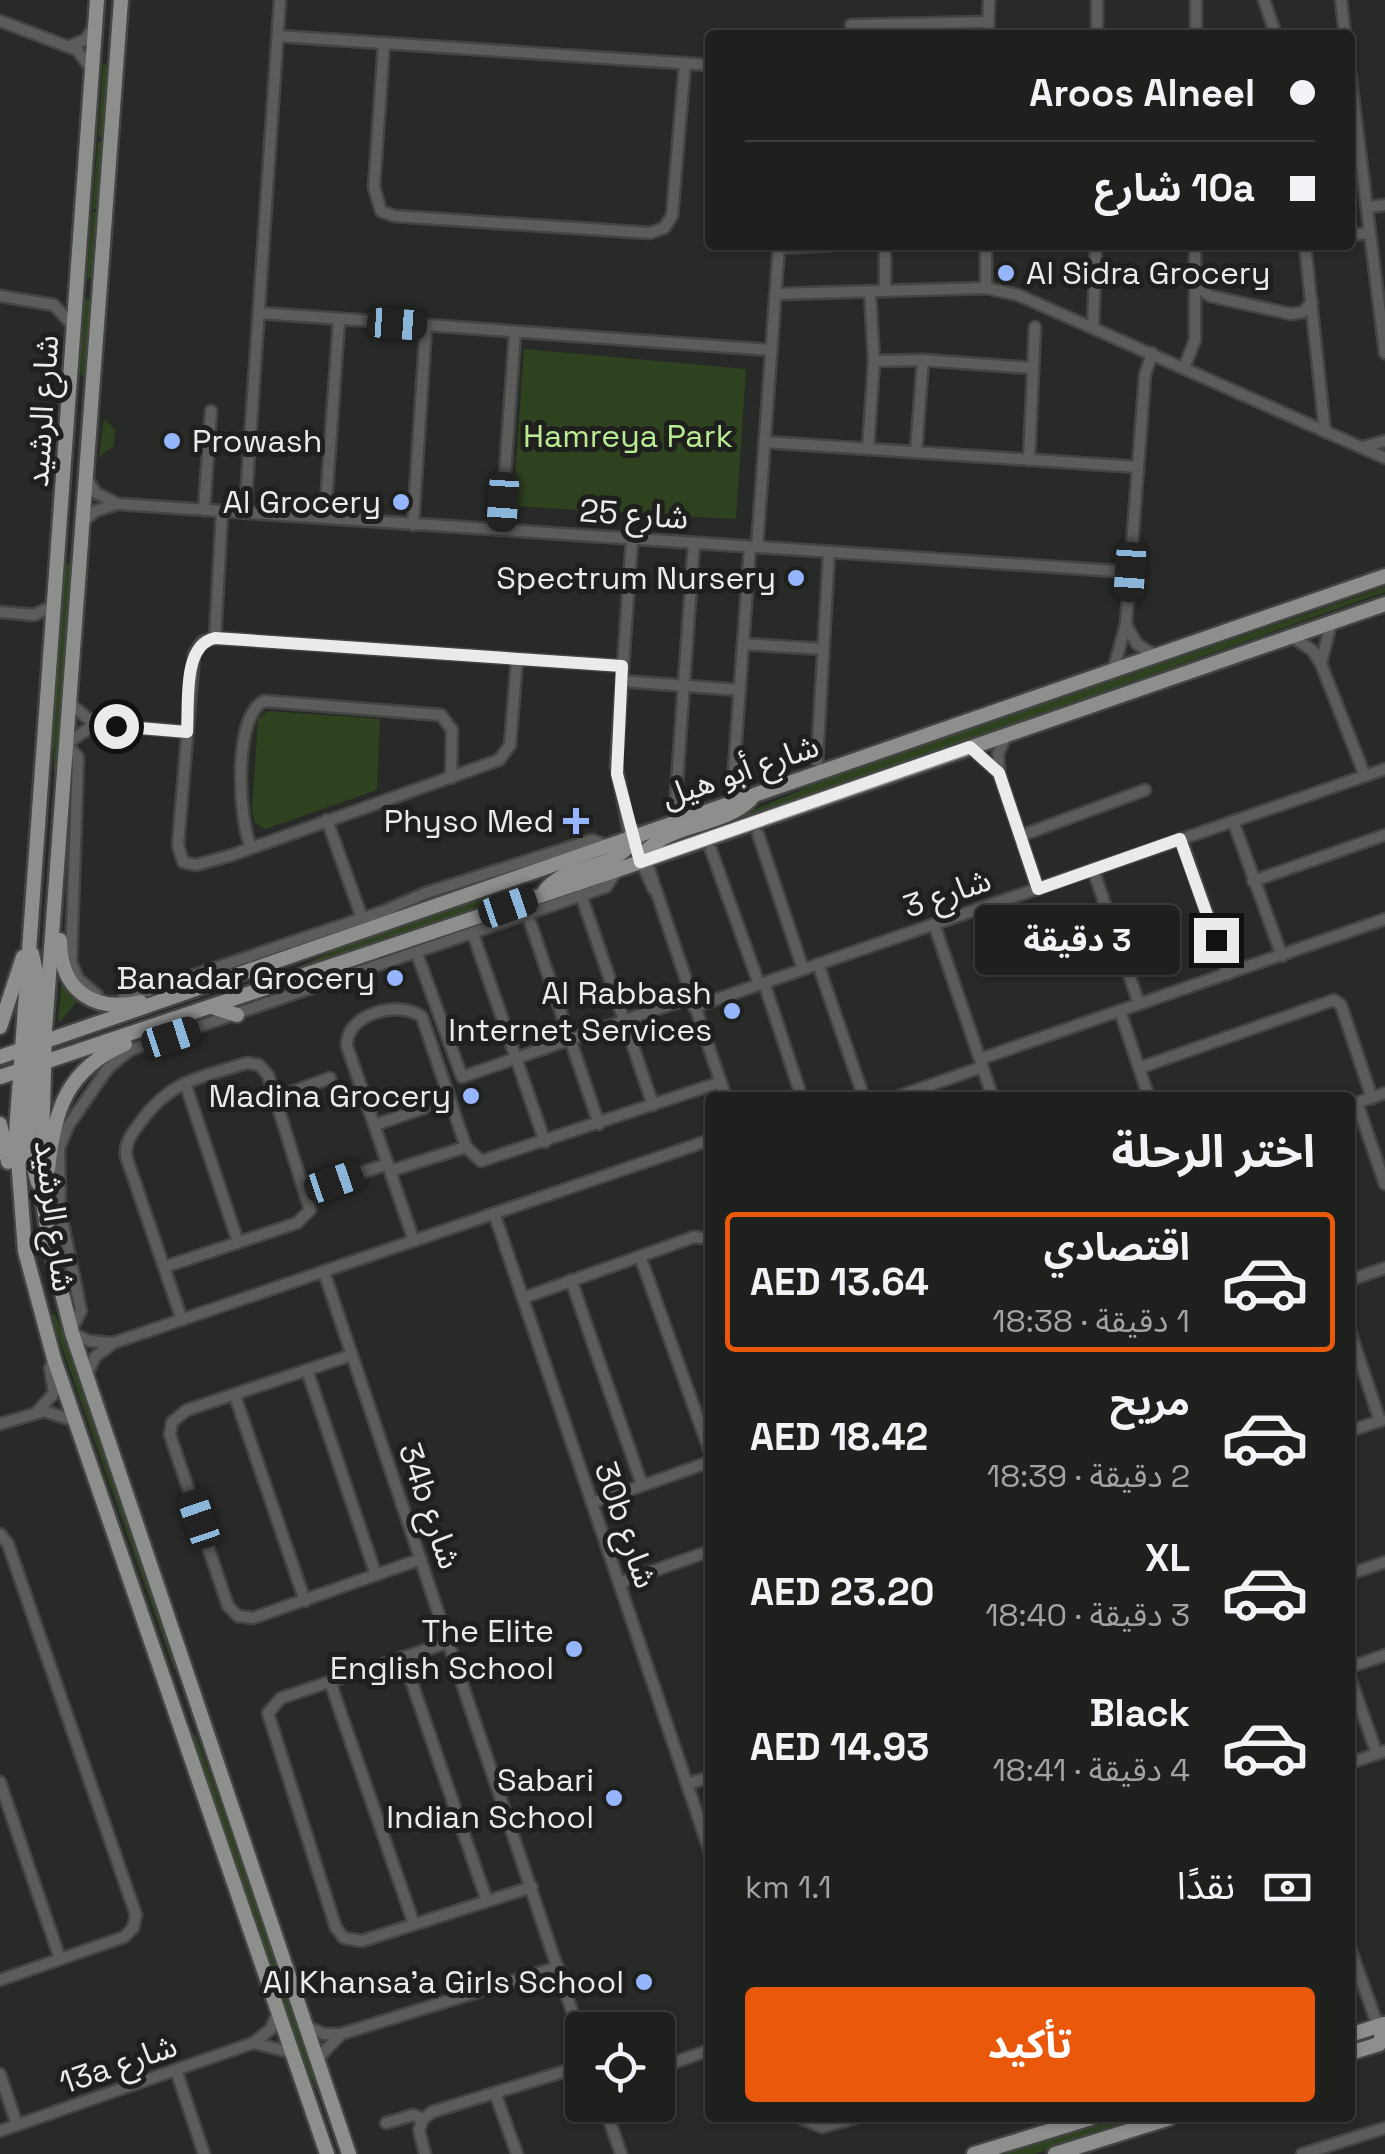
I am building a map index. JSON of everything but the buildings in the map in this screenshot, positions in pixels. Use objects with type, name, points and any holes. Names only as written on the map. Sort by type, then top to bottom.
[{"type":"main road","name":"شارع الرشيد","points":[[30,951],[97,0]]},
{"type":"main road","name":"شارع الرشيد","points":[[117,0],[120,25],[54,914],[31,1056],[19,1189],[33,1288],[54,1360],[178,1731],[327,2154]]},
{"type":"main road","name":"شارع أبو هيل","points":[[165,1002],[297,948],[608,846],[635,847],[657,841],[735,813],[753,796],[1385,576]]},
{"type":"main road","points":[[1336,622],[1351,608],[1385,595]]},
{"type":"main road","name":"شارع أبو هيل","points":[[0,1057],[31,1056],[151,1027],[617,870],[635,847],[1006,736],[1385,604]]},
{"type":"main road","points":[[542,896],[556,880],[635,847]]},
{"type":"main road","points":[[54,914],[59,925],[62,968],[83,996],[109,1006],[165,1002]]},
{"type":"main road","points":[[0,1027],[21,961],[30,951],[37,967],[31,1056]]},
{"type":"main road","points":[[0,1067],[140,1022],[165,1002]]},
{"type":"main road","points":[[211,1007],[237,1015]]},
{"type":"main road","points":[[41,1188],[48,1172],[54,1118],[74,1079],[94,1059],[151,1027]]},
{"type":"main road","name":"شارع الرشيد","points":[[31,1056],[29,1162],[41,1188],[71,1331],[350,2154]]},
{"type":"main road","name":"شارع أبو هيل","points":[[0,1076],[31,1056]]},
{"type":"main road","points":[[0,1124],[10,1171],[19,1189]]},
{"type":"main road","points":[[128,1577],[143,1596],[171,1680],[182,1683],[188,1675]]},
{"type":"main road","points":[[178,1731],[186,1720],[195,1722],[221,1796],[234,1808]]},
{"type":"main road","points":[[1355,2033],[1382,2025],[1379,2044],[1355,2052]]},
{"type":"main road","points":[[1355,2059],[1385,2050]]},
{"type":"main road","points":[[974,2154],[1067,2122]]},
{"type":"main road","points":[[1055,2154],[1083,2150],[1159,2122]]},
{"type":"street","points":[[245,513],[280,0]]},
{"type":"street","points":[[988,0],[988,30]]},
{"type":"street","points":[[1097,0],[1097,30]]},
{"type":"street","points":[[1196,0],[1196,30]]},
{"type":"street","points":[[1264,0],[1274,30]]},
{"type":"street","points":[[1341,0],[1344,30]]},
{"type":"street","points":[[0,21],[70,46],[84,56],[92,70]]},
{"type":"street","points":[[851,24],[882,30],[988,22]]},
{"type":"street","points":[[70,46],[85,40],[96,26]]},
{"type":"street","points":[[278,36],[705,65]]},
{"type":"street","points":[[384,43],[374,187],[381,211],[394,216],[650,233],[664,228],[672,216],[685,63]]},
{"type":"street","points":[[1355,112],[1385,353]]},
{"type":"street","points":[[1367,207],[1385,205]]},
{"type":"street","points":[[1355,234],[1370,232]]},
{"type":"street","points":[[753,796],[734,777],[779,250]]},
{"type":"street","points":[[884,250],[885,291]]},
{"type":"street","points":[[986,250],[986,288]]},
{"type":"street","points":[[1093,326],[1096,250]]},
{"type":"street","points":[[1184,368],[1194,348],[1195,250]]},
{"type":"street","points":[[1306,250],[1325,432]]},
{"type":"street","points":[[1195,285],[1210,296],[1292,314],[1303,312],[1312,302]]},
{"type":"street","points":[[776,294],[986,288],[1034,300],[1385,458]]},
{"type":"street","points":[[868,449],[874,361],[870,292]]},
{"type":"street","points":[[0,296],[54,305],[66,314],[76,330]]},
{"type":"street","points":[[260,314],[772,350]]},
{"type":"street","points":[[326,503],[339,320]]},
{"type":"street","points":[[413,525],[426,326]]},
{"type":"street","points":[[1028,460],[1035,327]]},
{"type":"street","points":[[501,530],[515,332]]},
{"type":"street","points":[[1113,671],[1126,624],[1146,370],[1152,354]]},
{"type":"street","points":[[874,361],[923,360],[1033,368]]},
{"type":"street","points":[[916,452],[923,360]]},
{"type":"street","points":[[204,510],[211,411]]},
{"type":"street","points":[[1360,447],[1385,441]]},
{"type":"street","points":[[765,442],[1138,467]]},
{"type":"street","points":[[86,477],[96,493],[118,504]]},
{"type":"street","points":[[81,526],[95,511],[118,504]]},
{"type":"street","name":"شارع 25","points":[[118,504],[1130,572]]},
{"type":"street","points":[[215,638],[222,511]]},
{"type":"street","points":[[632,539],[616,756],[635,847],[654,890],[724,1092]]},
{"type":"street","points":[[674,810],[694,543]]},
{"type":"street","points":[[817,761],[829,552]]},
{"type":"street","points":[[0,612],[34,615],[55,605]]},
{"type":"street","points":[[34,615],[53,631]]},
{"type":"street","points":[[1321,664],[1336,622]]},
{"type":"street","points":[[1126,624],[1136,644],[1156,656]]},
{"type":"street","points":[[1292,637],[1312,650],[1321,664],[1364,776]]},
{"type":"street","points":[[517,659],[508,751],[493,764],[196,865],[183,862],[178,845],[187,732],[194,654],[202,642],[215,638],[622,666]]},
{"type":"street","points":[[743,644],[824,649]]},
{"type":"street","points":[[622,681],[740,690]]},
{"type":"street","points":[[69,702],[95,724],[187,732]]},
{"type":"street","points":[[251,847],[241,812],[246,725],[254,708],[264,702],[441,715],[452,730],[451,778]]},
{"type":"street","points":[[95,724],[66,744],[78,756],[70,953],[84,986],[108,998],[126,998],[297,948],[426,893],[592,840],[608,846]]},
{"type":"street","points":[[1006,736],[998,754],[999,773],[1038,889]]},
{"type":"street","points":[[970,747],[999,773]]},
{"type":"street","name":"شارع 3","points":[[694,1007],[1385,768]]},
{"type":"street","points":[[1020,836],[1145,790]]},
{"type":"street","points":[[327,820],[362,918]]},
{"type":"street","points":[[1233,821],[1282,956]]},
{"type":"street","points":[[758,834],[803,969]]},
{"type":"street","points":[[1254,881],[1385,835]]},
{"type":"street","points":[[1180,839],[1228,974]]},
{"type":"street","points":[[712,850],[800,1092]]},
{"type":"street","points":[[1093,869],[1139,1004]]},
{"type":"street","points":[[113,1343],[97,1343],[71,1331],[80,1312],[58,1194],[58,1157],[64,1133],[122,1054],[610,885],[617,870]]},
{"type":"street","points":[[581,895],[653,1105]]},
{"type":"street","points":[[526,914],[599,1124]]},
{"type":"street","points":[[909,1092],[1139,1004],[1385,919]]},
{"type":"street","points":[[934,924],[991,1092]]},
{"type":"street","points":[[473,934],[545,1142]]},
{"type":"street","points":[[418,954],[458,1075],[465,1077],[678,1002]]},
{"type":"street","points":[[818,964],[862,1092]]},
{"type":"street","points":[[1139,1068],[1334,1000],[1341,1005],[1372,1098]]},
{"type":"street","points":[[414,1241],[347,1046],[349,1030],[356,1022],[395,1008],[416,1012],[426,1023],[468,1151],[487,1162],[720,1082]]},
{"type":"street","points":[[1120,1011],[1147,1092]]},
{"type":"street","points":[[164,1267],[307,1215],[307,1190],[275,1098],[264,1069],[253,1063],[185,1083],[156,1100],[126,1148],[164,1267],[182,1320]]},
{"type":"street","points":[[275,1098],[330,1078]]},
{"type":"street","points":[[185,1083],[238,1242]]},
{"type":"street","points":[[1355,1104],[1385,1094]]},
{"type":"street","points":[[1355,1107],[1385,1184]]},
{"type":"street","points":[[375,1125],[424,1108]]},
{"type":"street","points":[[87,1374],[94,1357],[113,1343],[705,1142]]},
{"type":"street","points":[[307,1190],[468,1151]]},
{"type":"street","name":"30b شارع","points":[[494,1214],[705,1837]]},
{"type":"street","points":[[522,1298],[694,1237],[705,1238]]},
{"type":"street","points":[[640,1256],[705,1438]]},
{"type":"street","points":[[1355,1278],[1385,1268]]},
{"type":"street","name":"34b شارع","points":[[324,1272],[572,2012]]},
{"type":"street","points":[[571,1280],[642,1485]]},
{"type":"street","points":[[1355,1345],[1382,1420],[1355,1429]]},
{"type":"street","points":[[352,1355],[181,1413],[172,1422],[170,1435],[228,1606],[238,1616],[252,1618],[421,1560]]},
{"type":"street","points":[[37,1412],[54,1393],[50,1368],[54,1360]]},
{"type":"street","points":[[308,1370],[376,1576]]},
{"type":"street","points":[[235,1396],[306,1600]]},
{"type":"street","points":[[0,1424],[37,1412],[60,1412],[76,1421]]},
{"type":"street","points":[[592,1503],[705,1464]]},
{"type":"street","points":[[0,1534],[8,1544],[134,1908],[135,1922],[129,1933],[0,1980]]},
{"type":"street","points":[[619,1583],[705,1553]]},
{"type":"street","points":[[1355,1572],[1385,1562]]},
{"type":"street","points":[[449,1642],[280,1698],[268,1713],[336,1928],[344,1938],[362,1940],[532,1887]]},
{"type":"street","points":[[1355,1666],[1385,1654]]},
{"type":"street","points":[[403,1657],[487,1901]]},
{"type":"street","points":[[330,1682],[414,1924]]},
{"type":"street","points":[[1355,1690],[1381,1752],[1355,1761]]},
{"type":"street","points":[[687,1784],[705,1779]]},
{"type":"street","points":[[0,1782],[60,1959]]},
{"type":"street","points":[[308,2027],[324,2034],[341,2034],[558,1967]]},
{"type":"street","points":[[1355,1974],[1382,2025]]},
{"type":"street","points":[[253,2043],[271,2029],[277,2014]]},
{"type":"street","points":[[318,2058],[341,2034]]},
{"type":"street","points":[[253,2043],[274,2045],[290,2052]]},
{"type":"street","name":"13a شارع","points":[[0,2131],[253,2043]]},
{"type":"street","points":[[675,2062],[705,2052]]},
{"type":"street","points":[[176,2070],[204,2154]]},
{"type":"street","points":[[386,2123],[413,2116],[423,2119],[565,2071]]},
{"type":"street","points":[[0,2074],[17,2125]]},
{"type":"street","points":[[496,2093],[517,2154]]},
{"type":"street","points":[[423,2119],[419,2130],[425,2154]]},
{"type":"street","points":[[610,2122],[621,2154]]},
{"type":"street","points":[[810,2122],[826,2127],[842,2122]]},
{"type":"street","points":[[1302,2154],[1385,2128]]},
{"type":"green space","points":[[103,64],[111,65],[106,137],[98,137]]},
{"type":"green space","points":[[98,141],[106,141],[101,209],[92,209]]},
{"type":"green space","points":[[92,212],[101,212],[96,278],[87,278]]},
{"type":"green space","points":[[85,299],[94,300],[89,375],[80,375]]},
{"type":"green space","name":"Hamreya Park","points":[[524,349],[746,369],[736,519],[513,506]]},
{"type":"green space","points":[[104,419],[115,429],[114,446],[99,457]]},
{"type":"green space","points":[[65,563],[73,564],[55,796],[53,741]]},
{"type":"green space","points":[[1385,587],[1385,592],[674,843],[832,777]]},
{"type":"green space","points":[[268,711],[380,719],[377,790],[265,829],[255,823],[252,812],[258,719]]},
{"type":"green space","points":[[491,895],[493,902],[272,981],[343,946]]},
{"type":"green space","points":[[62,981],[78,1000],[60,1022],[58,1020]]},
{"type":"green space","points":[[55,1314],[85,1388],[178,1668],[174,1669],[51,1315]]},
{"type":"green space","points":[[196,1735],[333,2124],[297,2047],[191,1737]]},
{"type":"green space","points":[[1104,2122],[1138,2122],[1035,2154],[1001,2154]]},
{"type":"place","name":"Al Sidra Grocery","points":[[1006,273]]},
{"type":"place","name":"Prowash","points":[[172,441]]},
{"type":"place","name":"Al Grocery","points":[[401,502]]},
{"type":"place","name":"Spectrum Nursery","points":[[796,578]]},
{"type":"place","name":"Physo Med","points":[[576,821]]},
{"type":"place","name":"Banadar Grocery","points":[[395,978]]},
{"type":"place","name":"Al Rabbash Internet Services","points":[[732,1011]]},
{"type":"place","name":"Madina Grocery","points":[[471,1096]]},
{"type":"place","name":"The Elite English School","points":[[574,1649]]},
{"type":"place","name":"Sabari Indian School","points":[[614,1798]]},
{"type":"place","name":"Al Khansa'a Girls School","points":[[644,1982]]},
{"type":"route","points":[[116,726],[187,732],[194,654],[202,642],[215,638],[622,666],[617,774],[630,837],[640,862],[970,747],[999,773],[1038,889],[1180,839],[1216,940]]}]
